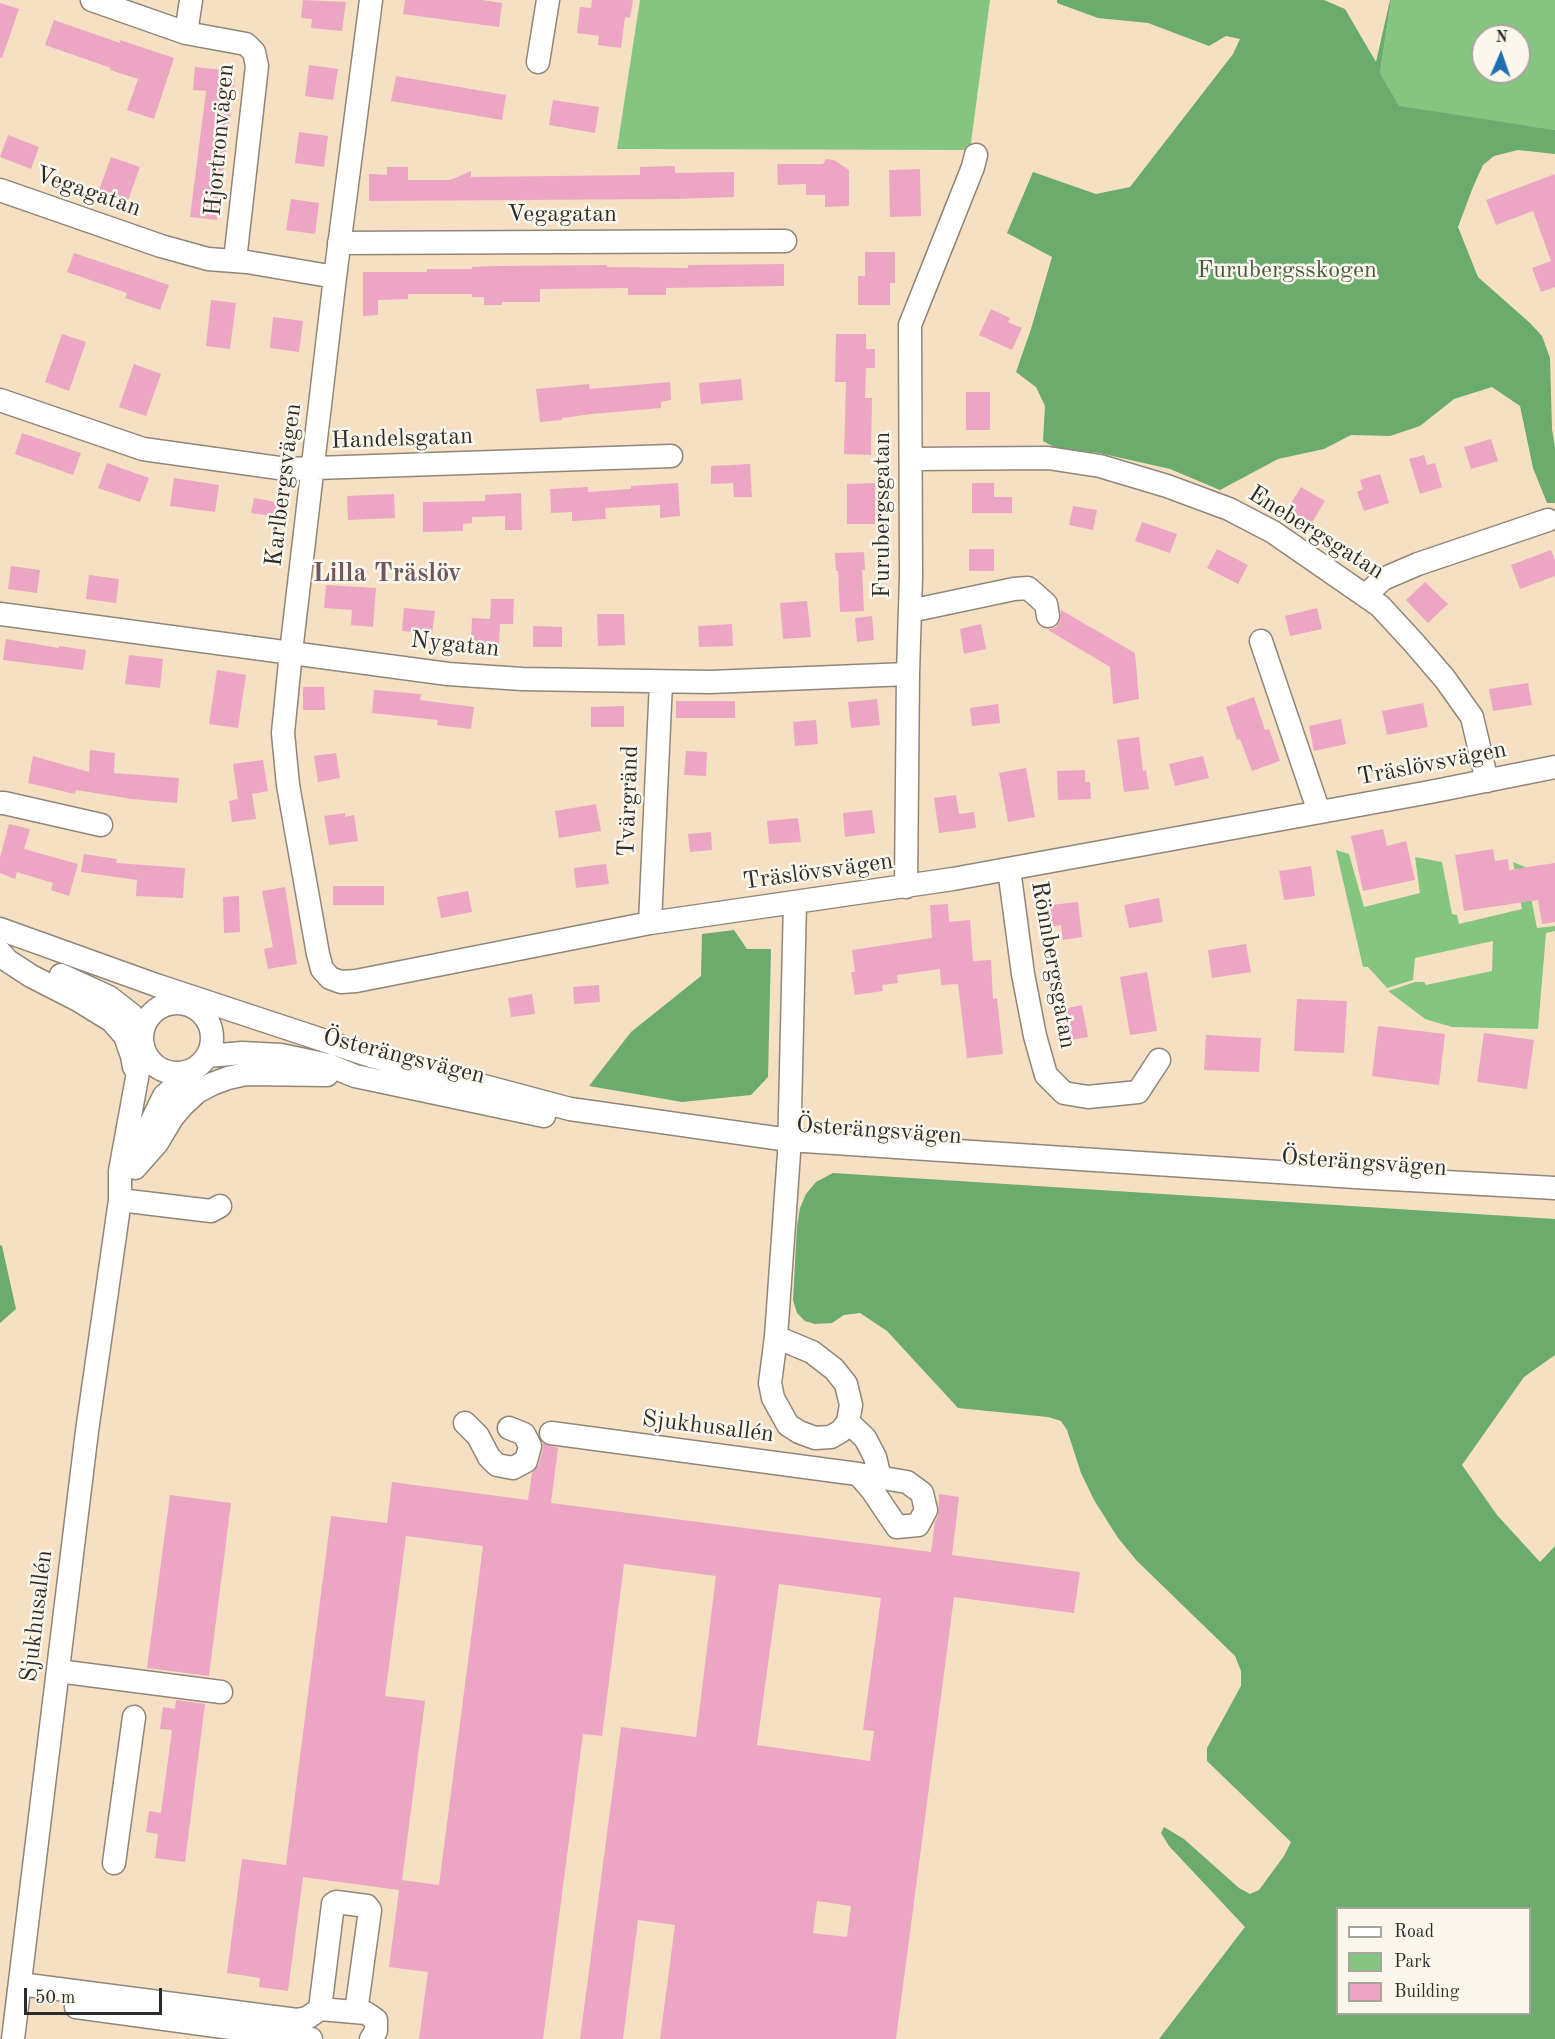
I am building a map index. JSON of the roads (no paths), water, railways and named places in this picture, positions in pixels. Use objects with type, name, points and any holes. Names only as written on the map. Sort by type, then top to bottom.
[{"type":"street","name":"Hjortronvägen","points":[[92,0],[186,33],[246,44],[254,52],[257,66],[234,260]]},
{"type":"street","points":[[186,33],[191,0]]},
{"type":"street","name":"Karlbergsvägen","points":[[327,974],[322,969],[318,954],[284,752],[285,698],[339,243],[371,0]]},
{"type":"street","points":[[538,62],[548,0]]},
{"type":"street","name":"Furubergsgatan","points":[[906,887],[910,611],[910,326],[973,167],[976,154]]},
{"type":"street","name":"Vegagatan","points":[[0,190],[161,246],[208,259],[234,260],[335,277]]},
{"type":"street","name":"Vegagatan","points":[[339,243],[785,241]]},
{"type":"street","name":"Handelsgatan","points":[[0,400],[143,449],[286,469],[313,470],[671,456]]},
{"type":"street","name":"Enebergsgatan","points":[[911,459],[1048,458],[1100,466],[1167,486],[1229,509],[1273,532],[1380,606],[1415,644],[1445,679],[1472,717],[1487,781]]},
{"type":"street","points":[[1366,595],[1383,579],[1418,564],[1548,520]]},
{"type":"street","points":[[910,611],[1028,588],[1046,604],[1048,615]]},
{"type":"street","name":"Nygatan","points":[[0,614],[448,674],[522,680],[711,682],[908,674]]},
{"type":"street","points":[[1262,641],[1319,812]]},
{"type":"street","name":"Tvärgränd","points":[[650,923],[661,682]]},
{"type":"street","name":"Träslövsvägen","points":[[327,974],[330,978],[341,982],[356,981],[650,923],[906,887],[1555,767]]},
{"type":"street","points":[[0,803],[101,825]]},
{"type":"street","name":"Rönnbergsgatan","points":[[1009,869],[1023,974],[1035,1036],[1046,1076],[1064,1093],[1088,1097],[1138,1092],[1159,1060]]},
{"type":"street","points":[[776,1337],[812,1352],[834,1369],[846,1384],[851,1405],[848,1422],[841,1431],[831,1437],[815,1438],[788,1425],[773,1398],[770,1383],[776,1337],[789,1147],[795,902]]},
{"type":"street","name":"Österängsvägen","points":[[0,929],[156,985],[371,1056],[570,1109],[789,1147],[1555,1188]]},
{"type":"street","points":[[0,947],[109,998],[132,1015],[149,1060],[162,1070],[178,1074],[200,1063]]},
{"type":"street","points":[[0,952],[8,961],[31,976],[101,1013],[120,1028],[130,1047],[135,1083]]},
{"type":"street","name":"Österängsvägen","points":[[156,985],[181,1003]]},
{"type":"street","points":[[181,1003],[192,1006],[207,1018],[213,1033],[213,1041],[200,1063],[164,1096],[143,1139],[135,1168],[120,1200],[120,1171],[147,1020],[155,1010],[167,1004],[181,1003]]},
{"type":"street","name":"Österängsvägen","points":[[201,1012],[244,1030],[290,1043],[371,1056]]},
{"type":"street","name":"Österängsvägen","points":[[200,1063],[242,1053],[281,1056],[328,1065],[356,1076],[554,1118],[789,1147],[1555,1203]]},
{"type":"street","points":[[135,1168],[157,1143],[183,1105],[197,1092],[212,1084],[246,1074],[356,1076]]},
{"type":"street","points":[[120,1200],[211,1211],[220,1206]]},
{"type":"street","name":"Sjukhusallén","points":[[13,2039],[87,1431],[120,1200]]},
{"type":"street","name":"Sjukhusallén","points":[[551,1433],[869,1476],[875,1457],[865,1438],[848,1422]]},
{"type":"street","points":[[465,1423],[478,1436],[489,1457],[497,1465],[513,1468],[526,1461],[530,1446],[524,1434],[508,1428]]},
{"type":"street","points":[[58,1671],[221,1692]]},
{"type":"street","points":[[114,1863],[134,1717]]},
{"type":"street","points":[[320,2009],[333,1904],[336,1902],[368,1906],[370,1910],[356,2012]]},
{"type":"street","points":[[19,1991],[297,2020],[307,2018],[320,2009],[366,2013],[376,2020],[376,2031],[371,2039]]},
{"type":"street","points":[[19,1991],[311,2039]]},
{"type":"district","name":"Lilla Träslöv","points":[[387,574]]},
{"type":"park label","name":"Furubergsskogen","points":[[1287,271]]}]
